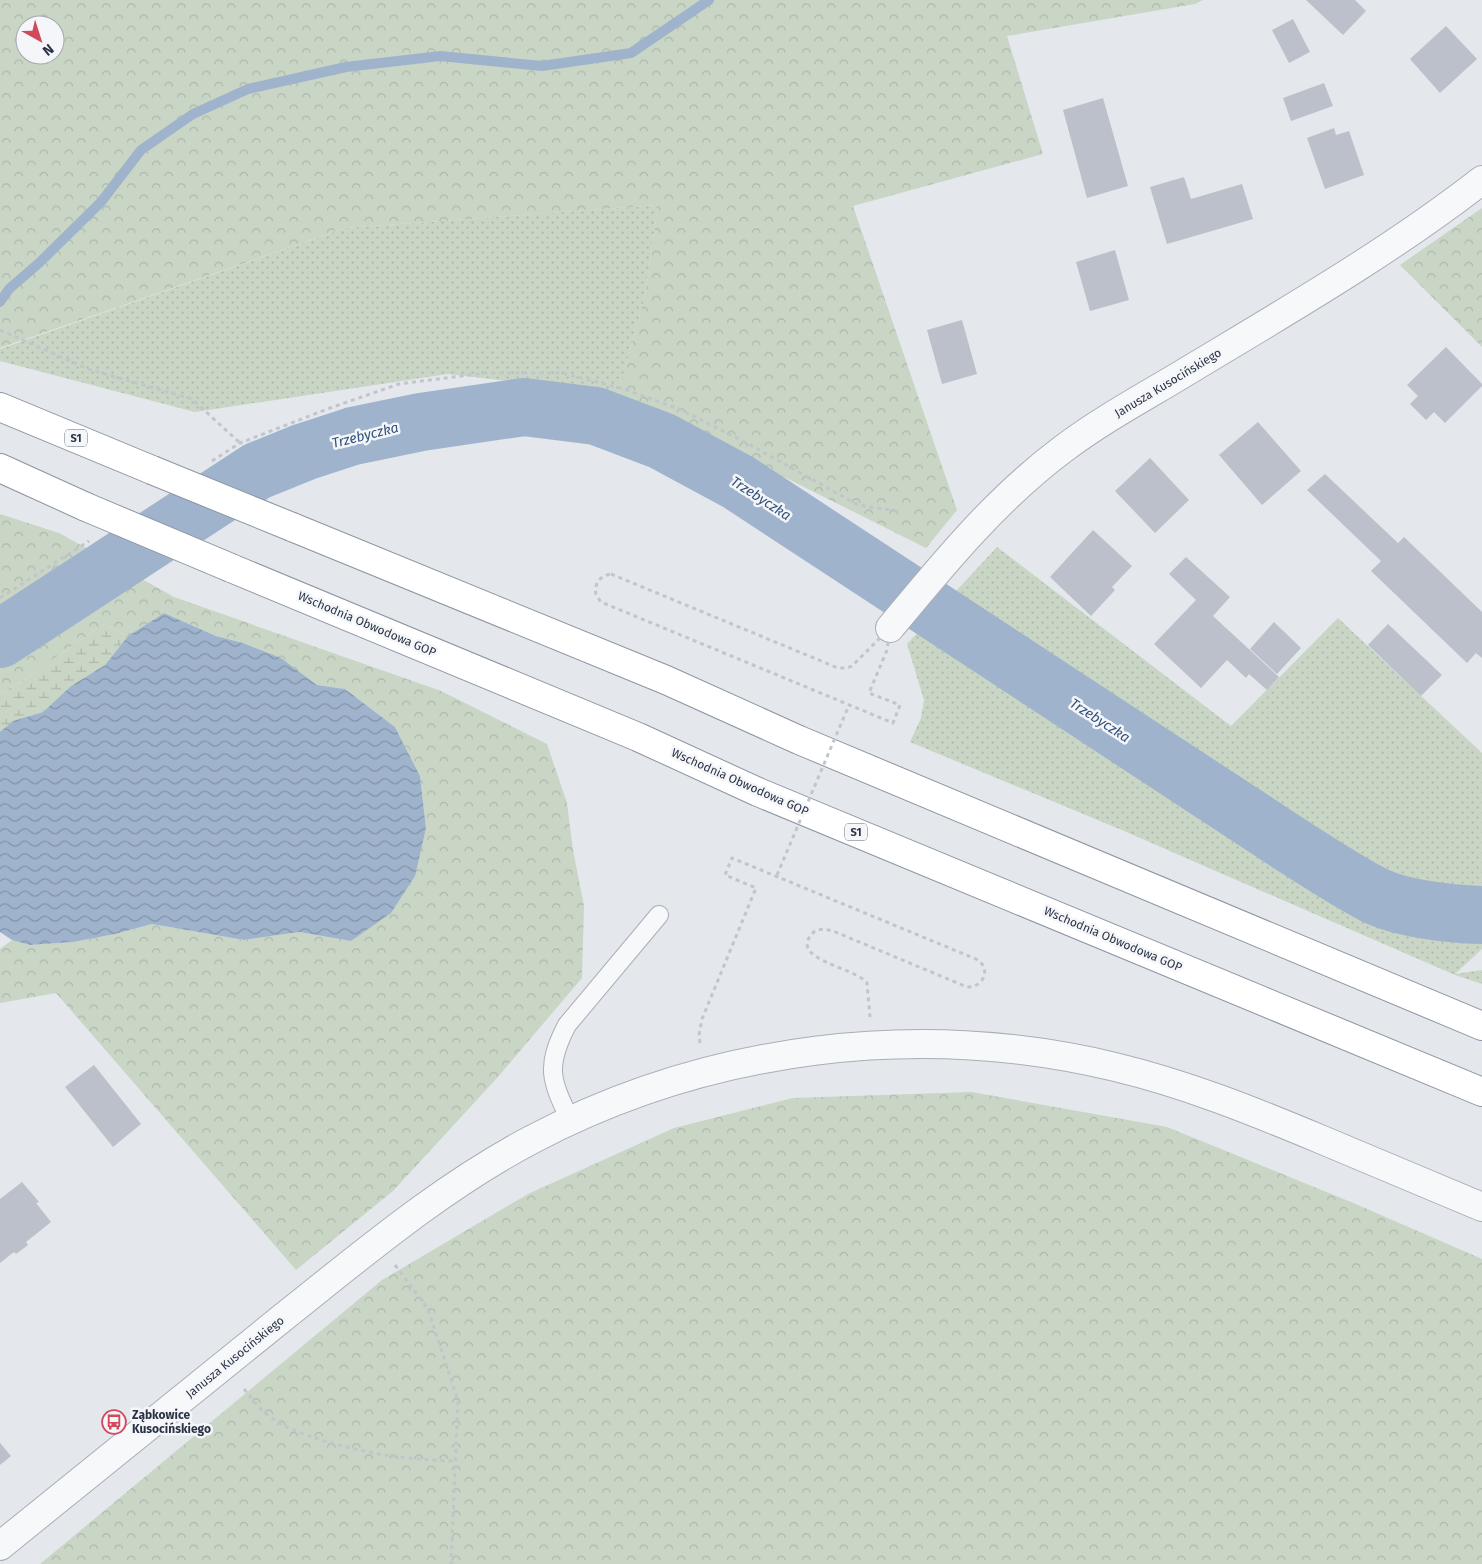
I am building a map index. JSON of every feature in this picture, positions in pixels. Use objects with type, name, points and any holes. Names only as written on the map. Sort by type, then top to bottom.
[{"type":"highway","name":"S1","points":[[0,407],[666,680],[808,744],[1482,1026]]},
{"type":"highway","name":"Wschodnia Obwodowa GOP","points":[[0,468],[231,568],[638,737],[758,792],[1482,1092]]},
{"type":"street","name":"Janusza Kusocińskiego","points":[[890,628],[965,538],[1028,477],[1063,449],[1402,238],[1482,180]]},
{"type":"street","name":"Janusza Kusocińskiego","points":[[0,1546],[377,1243],[469,1177],[520,1146],[570,1120],[655,1086],[715,1069],[780,1056],[843,1047],[902,1044],[1006,1048],[1040,1052],[1110,1066],[1192,1089],[1262,1115],[1482,1207]]},
{"type":"lane","points":[[570,1120],[556,1089],[552,1074],[552,1060],[558,1043],[567,1025],[659,915]]},
{"type":"path","points":[[0,330],[88,369],[192,399],[240,443]]},
{"type":"path","points":[[207,464],[240,443],[330,408],[399,384],[485,373],[562,373],[624,389],[679,409],[761,451],[858,505],[897,511]]},
{"type":"path","points":[[0,598],[92,539]]},
{"type":"path","points":[[884,658],[869,693],[900,705],[894,723],[605,603],[596,596],[596,584],[603,576],[611,574],[617,576],[833,667],[847,668],[857,662],[890,628]]},
{"type":"path","points":[[777,875],[848,705]]},
{"type":"path","points":[[701,1046],[699,1035],[702,1019],[756,888],[725,875],[732,858],[777,875],[978,960],[984,966],[984,977],[980,984],[973,988],[967,987],[834,931],[816,930],[809,938],[808,948],[812,954],[866,980],[870,1024]]},
{"type":"path","points":[[395,1265],[428,1309],[458,1401],[451,1564]]},
{"type":"path","points":[[241,1386],[262,1411],[274,1421],[295,1431],[364,1451],[400,1457],[455,1461]]},
{"type":"green space","points":[[0,0],[1203,0],[1195,4],[1007,36],[1043,154],[853,206],[957,510],[926,548],[618,394],[645,296],[658,205],[345,228],[0,348]]},
{"type":"green space","points":[[658,205],[645,296],[618,394],[448,374],[195,412],[0,361],[0,349],[345,228]]},
{"type":"green space","points":[[1482,208],[1482,347],[1400,265]]},
{"type":"green space","points":[[0,514],[59,533],[174,597],[441,691],[547,744],[567,803],[573,850],[584,906],[582,978],[497,1078],[393,1191],[296,1270],[56,993],[0,1003],[0,949],[12,940],[30,945],[73,942],[115,934],[152,924],[244,940],[299,932],[351,941],[426,828],[420,776],[395,727],[345,689],[317,685],[281,658],[243,643],[216,636],[164,613],[128,636],[103,624],[30,676],[0,694]]},
{"type":"green space","points":[[997,547],[1231,726],[1338,618],[1482,753],[1482,949],[1455,974],[1482,970],[1482,984],[1455,975],[1124,831],[910,742],[921,718],[924,700],[907,644]]},
{"type":"green space","points":[[103,624],[128,636],[105,665],[71,686],[43,712],[14,721],[0,732],[0,694],[30,676]]},
{"type":"green space","points":[[972,1092],[1167,1127],[1351,1202],[1482,1259],[1482,1564],[40,1564],[382,1280],[528,1194],[674,1128],[793,1098]]},
{"type":"water","points":[[164,613],[216,636],[243,643],[281,658],[317,685],[345,689],[395,727],[420,776],[426,828],[415,876],[391,913],[351,941],[299,932],[244,940],[152,924],[115,934],[73,942],[30,945],[12,940],[0,932],[0,732],[13,721],[43,712],[71,686],[105,665],[128,636]]},
{"type":"building","points":[[1306,0],[1355,0],[1366,11],[1343,35]]},
{"type":"building","points":[[1293,19],[1310,52],[1289,63],[1272,30]]},
{"type":"building","points":[[1446,26],[1477,59],[1440,93],[1410,59]]},
{"type":"building","points":[[1324,83],[1333,106],[1291,121],[1283,98]]},
{"type":"building","points":[[1103,98],[1128,186],[1087,198],[1063,110]]},
{"type":"building","points":[[1334,128],[1336,135],[1349,131],[1364,175],[1325,189],[1307,138]]},
{"type":"building","points":[[1184,177],[1191,199],[1242,184],[1253,219],[1167,244],[1150,187]]},
{"type":"building","points":[[1115,250],[1129,300],[1090,311],[1076,262]]},
{"type":"building","points":[[962,320],[977,374],[942,384],[927,330]]},
{"type":"building","points":[[1446,347],[1482,386],[1445,423],[1434,412],[1426,420],[1410,404],[1418,396],[1407,385]]},
{"type":"building","points":[[1258,422],[1301,471],[1262,505],[1219,455]]},
{"type":"building","points":[[1150,458],[1189,500],[1155,533],[1115,491]]},
{"type":"building","points":[[1325,474],[1398,543],[1404,537],[1482,612],[1482,658],[1476,653],[1467,663],[1371,571],[1381,561],[1307,490]]},
{"type":"building","points":[[1093,530],[1132,566],[1112,587],[1115,590],[1091,616],[1050,577]]},
{"type":"building","points":[[1186,557],[1230,597],[1213,616],[1279,677],[1267,690],[1249,674],[1246,678],[1227,660],[1201,688],[1154,644],[1196,600],[1169,574]]},
{"type":"building","points":[[1274,622],[1301,648],[1277,674],[1250,649]]},
{"type":"building","points":[[1388,624],[1442,675],[1421,696],[1368,645]]},
{"type":"building","points":[[94,1065],[141,1124],[113,1147],[65,1087]]},
{"type":"building","points":[[22,1182],[39,1202],[36,1203],[51,1222],[26,1242],[28,1245],[16,1254],[14,1252],[0,1263],[0,1199]]},
{"type":"building","points":[[0,1443],[11,1456],[0,1465]]},
{"type":"waterway","points":[[0,302],[9,289],[39,263],[101,202],[141,150],[193,114],[248,89],[346,67],[440,56],[542,66],[631,53],[709,0]]},
{"type":"waterway","name":"Trzebyczka","points":[[0,639],[257,471],[304,452],[353,436],[421,422],[524,407],[596,416],[662,441],[738,482],[1299,850],[1363,889],[1383,899],[1411,907],[1441,912],[1482,915]]},
{"type":"place","name":"Ząbkowice Kusocińskiego","points":[[114,1422]]}]
